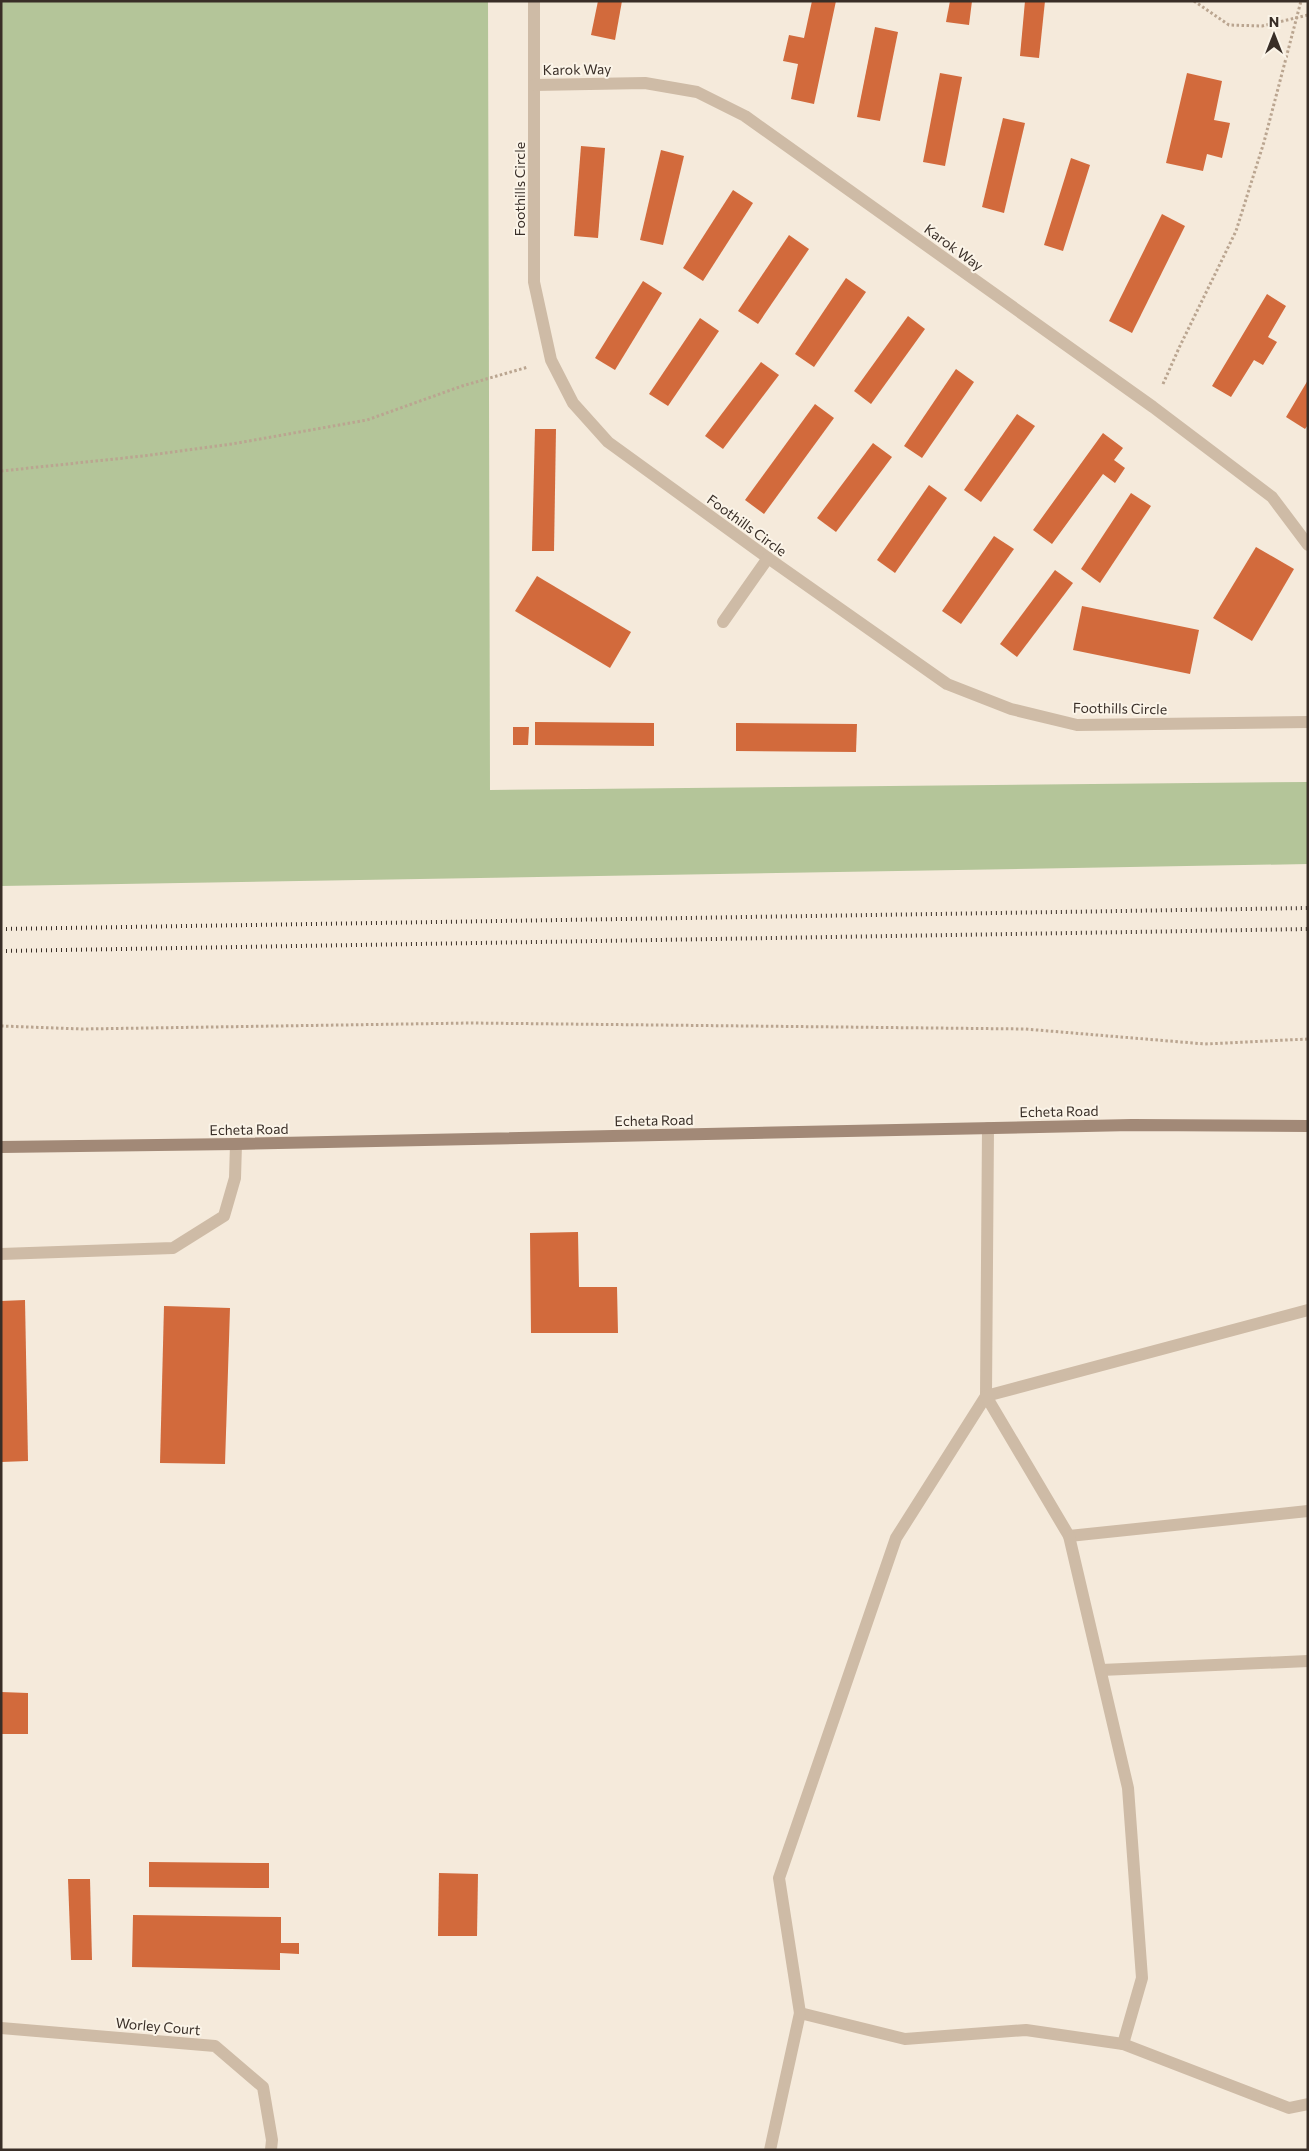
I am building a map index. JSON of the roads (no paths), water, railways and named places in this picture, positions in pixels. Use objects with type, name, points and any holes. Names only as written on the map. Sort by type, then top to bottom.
[{"type":"street","name":"Foothills Circle","points":[[534,1],[534,282],[551,360],[573,403],[608,442],[947,684],[1011,709],[1077,725],[1308,722]]},
{"type":"street","name":"Karok Way","points":[[534,85],[645,83],[697,92],[745,116],[1153,407],[1272,497],[1308,544]]},
{"type":"street","points":[[723,622],[768,558]]},
{"type":"street","name":"Echeta Road","points":[[1,1147],[236,1144],[1132,1124],[1308,1126]]},
{"type":"street","points":[[988,1128],[986,1396],[1069,1536],[1128,1788],[1142,1978],[1123,2044]]},
{"type":"street","points":[[1,1254],[172,1248],[224,1216],[235,1178],[236,1144]]},
{"type":"street","points":[[770,2150],[800,2013],[780,1878],[896,1538],[986,1396],[1308,1310]]},
{"type":"street","points":[[1069,1536],[1308,1511]]},
{"type":"street","points":[[1101,1670],[1308,1661]]},
{"type":"street","points":[[800,2013],[905,2039],[1026,2030],[1123,2044],[1289,2108],[1308,2104]]},
{"type":"street","name":"Worley Court","points":[[1,2028],[215,2046],[263,2087],[272,2140],[271,2150]]},
{"type":"railway","points":[[1,929],[1308,908]]},
{"type":"railway","points":[[1,951],[1308,929]]}]
